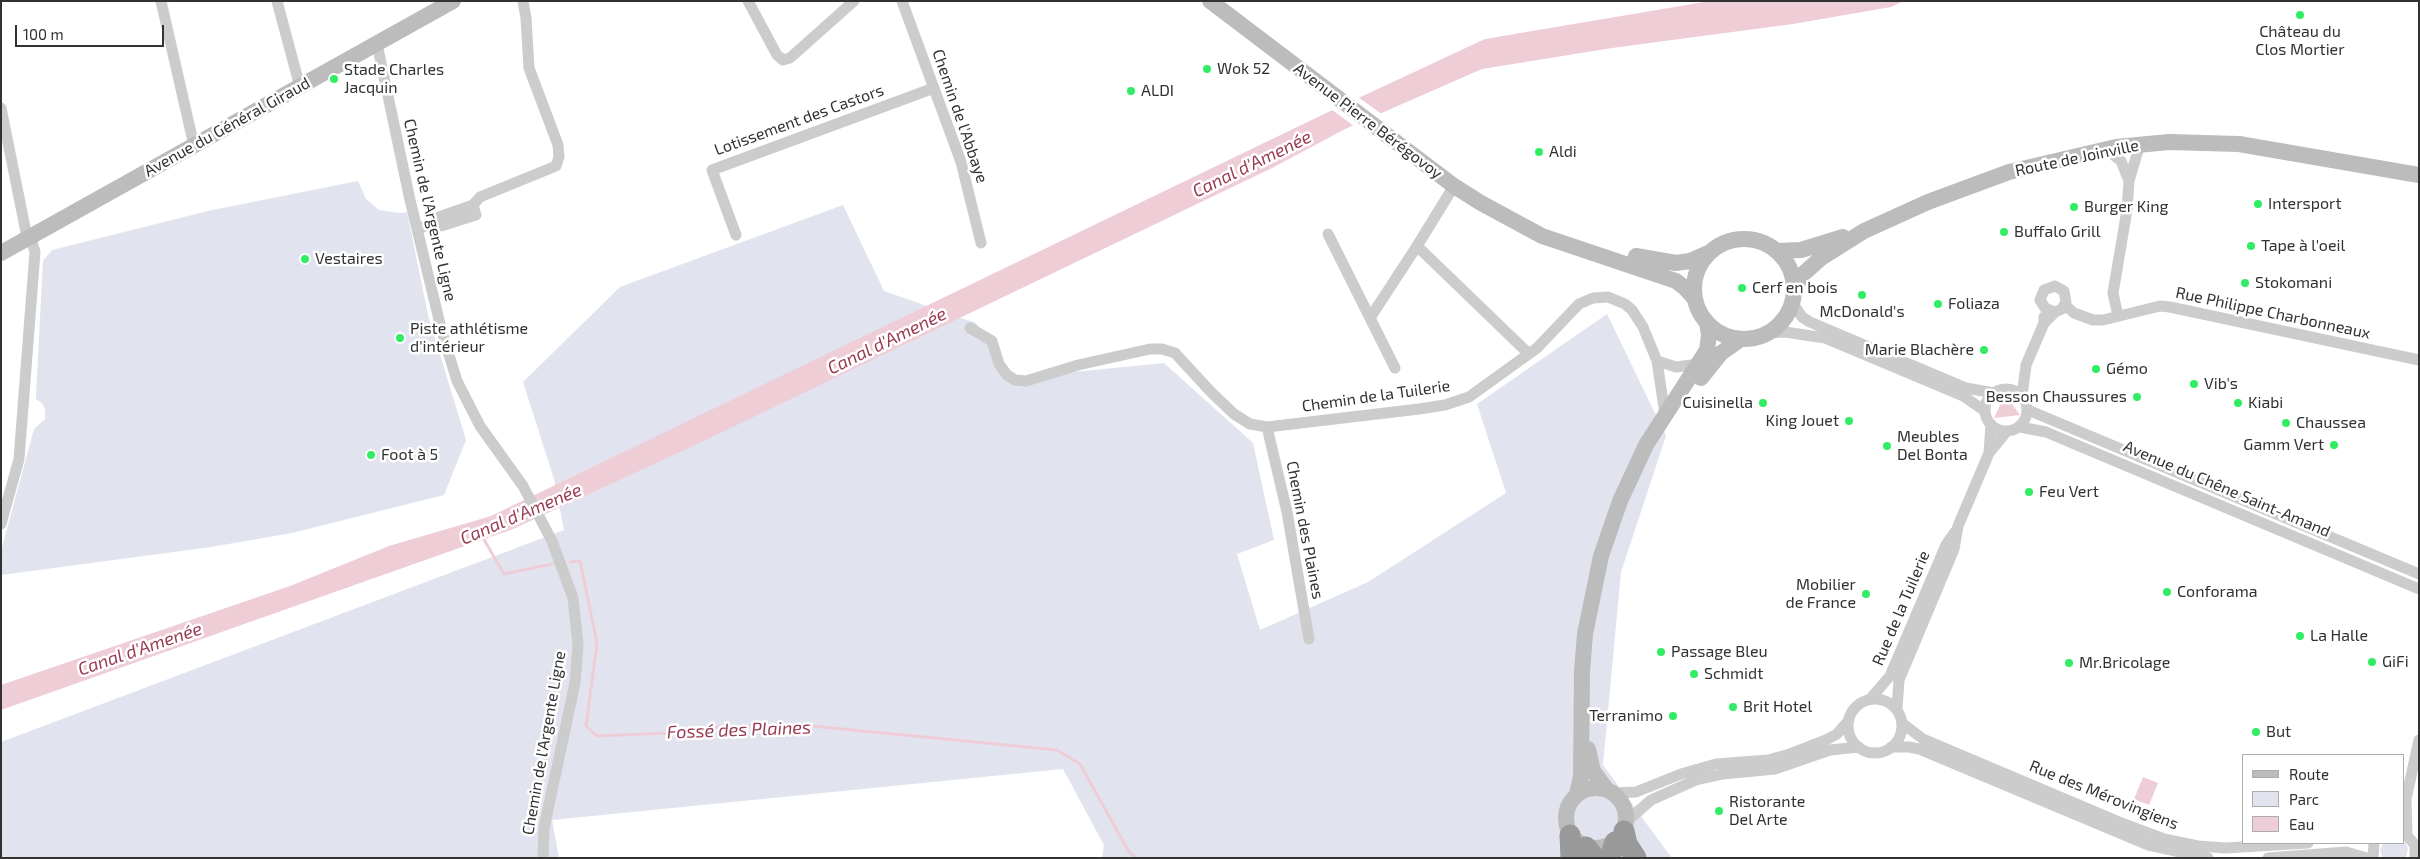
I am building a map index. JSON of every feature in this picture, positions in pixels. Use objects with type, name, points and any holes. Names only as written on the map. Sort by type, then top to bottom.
[{"type":"highway","points":[[1618,838],[1627,844],[1636,858]]},
{"type":"main road","name":"Avenue du Général Giraud","points":[[1,253],[453,1]]},
{"type":"main road","name":"Avenue Pierre Bérégovoy","points":[[1210,1],[1454,186],[1506,216]]},
{"type":"main road","name":"Route de Joinville","points":[[1864,231],[1970,185],[2009,172],[2106,149],[2140,144],[2168,142],[2239,144],[2419,175]]},
{"type":"main road","points":[[1506,216],[1564,236],[1651,261],[1676,263],[1690,261],[1708,253],[1721,244],[1742,239],[1763,243],[1777,251],[1788,265],[1793,296]]},
{"type":"main road","points":[[1506,216],[1527,229],[1562,244],[1669,279],[1686,288],[1694,298]]},
{"type":"main road","points":[[1777,251],[1801,250],[1864,231]]},
{"type":"main road","points":[[1707,323],[1709,345],[1646,444],[1620,501],[1601,556],[1592,594],[1582,671],[1581,777],[1577,794],[1566,809],[1566,827],[1581,849],[1596,849],[1618,838],[1624,806],[1593,771],[1588,752],[1589,671],[1592,634],[1598,596],[1608,558],[1627,502],[1653,448],[1714,361],[1728,346],[1741,339],[1767,333],[1783,320],[1802,275],[1813,264],[1864,231]]},
{"type":"main road","points":[[1708,253],[1697,269],[1693,288],[1694,298],[1700,314],[1707,323],[1728,337],[1741,339]]},
{"type":"main road","points":[[1577,794],[1591,788],[1610,791]]},
{"type":"street","points":[[161,1],[194,146]]},
{"type":"street","points":[[277,1],[300,87]]},
{"type":"street","points":[[417,229],[434,223],[439,217],[472,205],[480,197],[556,166],[559,157],[558,145],[529,68],[523,1]]},
{"type":"street","points":[[748,1],[777,55],[783,60],[790,58],[854,1]]},
{"type":"street","name":"Chemin de l'Abbaye","points":[[902,1],[961,162],[981,243]]},
{"type":"street","name":"Chemin de l'Argente Ligne","points":[[377,44],[417,229],[442,332],[457,381],[480,426],[523,486],[552,541],[573,598],[578,645],[575,683],[544,828],[543,858]]},
{"type":"street","name":"Lotissement des Castors","points":[[736,235],[712,170],[934,88]]},
{"type":"street","points":[[1,108],[26,232],[35,252],[19,459],[1,524]]},
{"type":"street","points":[[2118,316],[2113,293],[2127,210],[2129,181],[2140,144]]},
{"type":"street","points":[[2106,149],[2121,161],[2129,181]]},
{"type":"street","points":[[1370,318],[1454,186]]},
{"type":"street","points":[[1328,234],[1396,368]]},
{"type":"street","points":[[1417,246],[1530,354]]},
{"type":"street","points":[[1793,296],[1802,317],[1810,322],[1966,388],[1994,393],[2007,389],[2026,365]]},
{"type":"street","name":"Chemin de la Tuilerie","points":[[1267,428],[1445,405],[1469,397],[1548,339],[1579,304],[1600,297],[1617,300],[1632,310],[1643,327],[1657,361],[1664,415]]},
{"type":"street","name":"Rue Philippe Charbonneaux","points":[[2026,365],[2044,323],[2055,308],[2093,320],[2160,306],[2419,360]]},
{"type":"street","points":[[970,328],[992,341],[999,364],[1007,375],[1015,380],[1026,381],[1078,366],[1150,349],[1162,349],[1175,353],[1234,414],[1250,424],[1267,428]]},
{"type":"street","points":[[1767,333],[1785,332],[1825,338],[1963,396],[1985,411],[1991,424],[2000,430],[2007,431],[2020,427],[2027,416],[2028,410],[2022,396],[2026,365]]},
{"type":"street","points":[[1657,361],[1676,368],[1698,364]]},
{"type":"street","points":[[2007,389],[2022,396]]},
{"type":"street","points":[[1985,411],[1987,401],[1994,393]]},
{"type":"street","name":"Avenue du Chêne Saint-Amand","points":[[2028,410],[2419,574]]},
{"type":"street","name":"Rue de la Tuilerie","points":[[1989,453],[1991,424]]},
{"type":"street","name":"Avenue du Chêne Saint-Amand","points":[[2020,427],[2036,428],[2062,438],[2419,589]]},
{"type":"street","name":"Chemin des Plaines","points":[[1267,428],[1288,512],[1309,640]]},
{"type":"street","name":"Rue de la Tuilerie","points":[[1870,699],[1890,676],[1946,545],[1958,526],[1989,453],[2007,431]]},
{"type":"street","name":"Rue de la Tuilerie","points":[[1897,709],[1896,696],[1899,680],[1954,548],[1958,526]]},
{"type":"street","points":[[1610,791],[1636,792],[1681,774],[1716,764],[1768,760],[1790,754],[1826,740],[1843,728],[1856,706],[1870,699],[1885,700],[1897,709],[1902,723],[1900,737],[1891,748],[1875,753],[1859,747],[1830,750],[1776,769],[1723,774],[1696,780],[1651,800],[1618,838]]},
{"type":"street","points":[[1849,720],[1849,732],[1859,747]]},
{"type":"street","name":"Rue des Mérovingiens","points":[[1902,723],[1923,739],[2124,824],[2162,849],[2198,846],[2226,848],[2292,844]]},
{"type":"street","points":[[2415,858],[2415,845],[2406,833],[2405,801],[2419,740]]},
{"type":"street","name":"Rue des Mérovingiens","points":[[1891,748],[1909,747],[1918,750],[2120,834],[2162,849],[2208,858]]},
{"type":"street","points":[[2373,858],[2374,844]]},
{"type":"street","points":[[2268,858],[2320,852],[2346,852],[2367,858]]},
{"type":"green space","points":[[358,181],[366,199],[379,210],[407,212],[428,315],[466,440],[444,495],[292,533],[211,547],[1,575],[1,551],[34,429],[45,419],[45,409],[42,403],[36,399],[36,395],[43,261],[52,250],[208,211]]},
{"type":"green space","points":[[843,205],[884,291],[976,323],[1012,378],[1164,363],[1253,443],[1274,540],[1237,554],[1260,630],[1368,582],[1506,493],[1477,404],[1607,314],[1666,436],[1621,572],[1603,765],[1672,858],[1102,858],[1104,845],[1063,769],[552,820],[559,858],[1,858],[1,742],[564,530],[554,479],[523,382],[620,287]]},
{"type":"green space","points":[[2405,842],[2408,848],[2406,858],[2383,858],[2380,850],[2383,844],[2405,844]]},
{"type":"water","name":"Canal d'Amenée","points":[[1710,1],[1904,1],[1891,7],[1793,24],[1612,48],[1482,69],[1345,129],[1272,168],[691,447],[513,529],[1,710],[1,685],[290,586],[389,546],[491,516],[1324,114],[1485,39]]},
{"type":"water","points":[[2005,395],[2020,415],[1994,418]]},
{"type":"water","points":[[2143,777],[2158,783],[2149,805],[2134,799]]},
{"type":"pier","points":[[1358,97],[1383,115],[1355,127],[1331,109]]},
{"type":"waterway","name":"Fossé des Plaines","points":[[482,536],[504,574],[552,564]]},
{"type":"waterway","name":"Fossé des Plaines","points":[[570,562],[580,561],[597,643],[586,726],[597,736],[668,733],[716,727],[802,725],[1057,750],[1080,764],[1129,852],[1136,858]]},
{"type":"place","name":"Château du Clos Mortier","points":[[2300,15]]},
{"type":"place","name":"Wok 52","points":[[1207,69]]},
{"type":"place","name":"Stade Charles Jacquin","points":[[334,79]]},
{"type":"place","name":"ALDI","points":[[1131,91]]},
{"type":"place","name":"Aldi","points":[[1539,152]]},
{"type":"place","name":"Intersport","points":[[2258,204]]},
{"type":"place","name":"Burger King","points":[[2074,207]]},
{"type":"place","name":"Buffalo Grill","points":[[2004,232]]},
{"type":"place","name":"Tape à l'oeil","points":[[2251,246]]},
{"type":"place","name":"Vestaires","points":[[305,259]]},
{"type":"place","name":"Stokomani","points":[[2245,283]]},
{"type":"place","name":"Cerf en bois","points":[[1742,288]]},
{"type":"place","name":"McDonald's","points":[[1862,295]]},
{"type":"place","name":"Foliaza","points":[[1938,304]]},
{"type":"place","name":"Piste athlétisme d'intérieur","points":[[400,338]]},
{"type":"place","name":"Marie Blachère","points":[[1984,350]]},
{"type":"place","name":"Gémo","points":[[2096,369]]},
{"type":"place","name":"Vib's","points":[[2194,384]]},
{"type":"place","name":"Besson Chaussures","points":[[2137,397]]},
{"type":"place","name":"Cuisinella","points":[[1763,403]]},
{"type":"place","name":"Kiabi","points":[[2238,403]]},
{"type":"place","name":"King Jouet","points":[[1849,421]]},
{"type":"place","name":"Chaussea","points":[[2286,423]]},
{"type":"place","name":"Gamm Vert","points":[[2334,445]]},
{"type":"place","name":"Meubles Del Bonta","points":[[1887,446]]},
{"type":"place","name":"Foot à 5","points":[[371,455]]},
{"type":"place","name":"Feu Vert","points":[[2029,492]]},
{"type":"place","name":"Conforama","points":[[2167,592]]},
{"type":"place","name":"Mobilier de France","points":[[1866,594]]},
{"type":"place","name":"La Halle","points":[[2300,636]]},
{"type":"place","name":"Passage Bleu","points":[[1661,652]]},
{"type":"place","name":"GiFi","points":[[2372,662]]},
{"type":"place","name":"Mr.Bricolage","points":[[2069,663]]},
{"type":"place","name":"Schmidt","points":[[1694,674]]},
{"type":"place","name":"Brit Hotel","points":[[1733,707]]},
{"type":"place","name":"Terranimo","points":[[1673,716]]},
{"type":"place","name":"But","points":[[2256,732]]},
{"type":"place","name":"Ristorante Del Arte","points":[[1719,811]]}]
